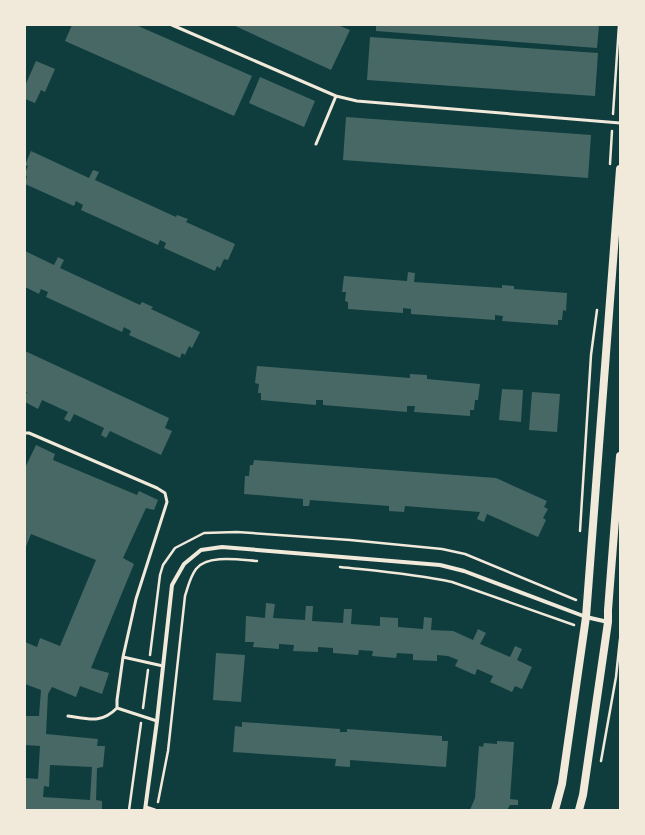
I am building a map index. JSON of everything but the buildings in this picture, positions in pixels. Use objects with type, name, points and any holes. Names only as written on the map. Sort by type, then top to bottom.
[{"type":"main road","points":[[555,810],[562,784],[586,617],[620,169]]},
{"type":"main road","points":[[579,810],[583,795],[608,622],[620,456]]},
{"type":"street","points":[[145,808],[158,721],[172,585],[184,564],[201,550],[222,547],[440,565],[464,571],[586,617],[608,622]]},
{"type":"lane","points":[[172,25],[336,96],[356,102],[620,123]]},
{"type":"lane","points":[[316,144],[336,96]]},
{"type":"lane","points":[[25,433],[30,433],[157,488],[165,493],[167,502],[136,599],[123,657],[117,708],[109,716],[94,720],[68,716]]},
{"type":"lane","points":[[123,657],[163,666]]},
{"type":"lane","points":[[117,708],[158,721]]},
{"type":"lane","points":[[145,808],[155,810]]},
{"type":"path","points":[[580,532],[591,355]]},
{"type":"path","points":[[129,810],[160,575],[163,565],[175,548],[204,533],[237,532],[327,538],[442,549],[465,554],[587,604]]},
{"type":"path","points":[[158,803],[168,751],[185,596],[190,581],[196,568],[221,558],[258,561]]},
{"type":"path","points":[[334,567],[387,572],[434,578],[452,582],[584,629]]},
{"type":"path","points":[[572,632],[577,593]]},
{"type":"path","points":[[599,767],[616,677],[620,639]]}]
